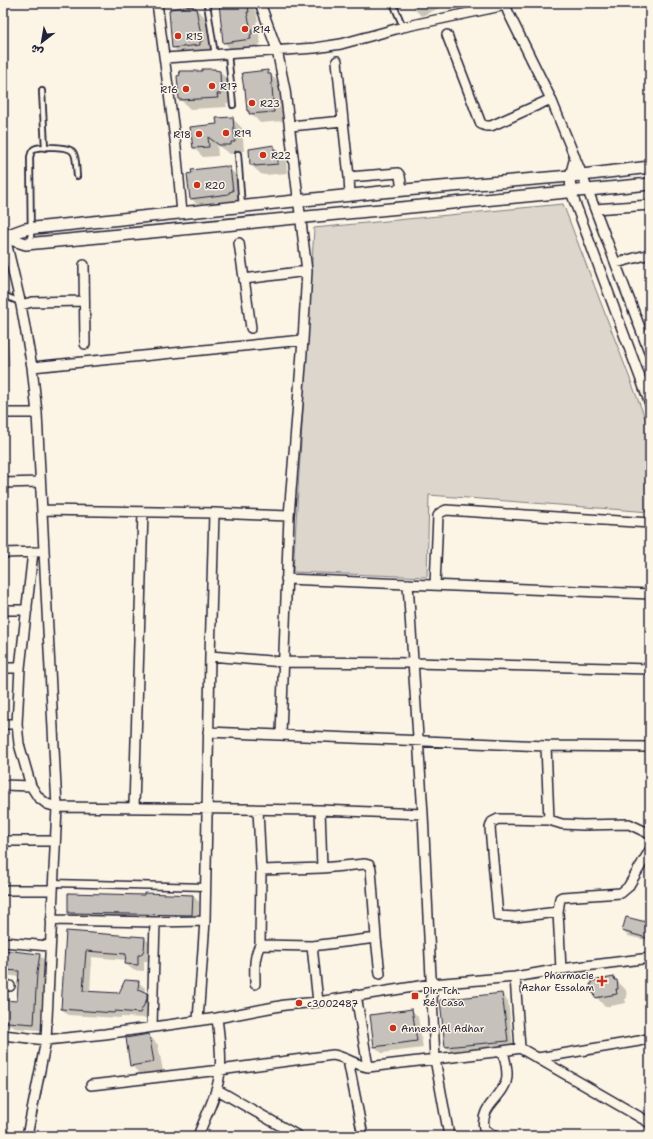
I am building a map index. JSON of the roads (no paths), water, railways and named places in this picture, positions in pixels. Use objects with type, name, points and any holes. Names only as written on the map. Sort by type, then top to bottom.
[{"type":"street","points":[[157,3],[176,147],[182,213]]},
{"type":"street","points":[[260,3],[277,50],[285,90],[301,217],[306,271],[289,516],[281,734]]},
{"type":"street","points":[[165,58],[315,48],[341,44],[403,27],[505,4],[551,99],[588,190],[650,354]]},
{"type":"street","points":[[447,35],[481,124],[491,126],[551,99]]},
{"type":"street","points":[[338,61],[350,195]]},
{"type":"street","points":[[290,126],[343,121]]},
{"type":"street","points":[[575,157],[570,176],[571,192],[650,404]]},
{"type":"street","points":[[3,235],[31,228],[350,195],[582,175],[650,167]]},
{"type":"street","points":[[349,178],[398,173],[400,176],[402,190]]},
{"type":"street","points":[[3,235],[26,244],[31,244],[650,184]]},
{"type":"street","points":[[595,209],[650,206]]},
{"type":"street","points":[[3,235],[20,303],[32,367],[37,413],[56,807],[46,1040],[28,1136]]},
{"type":"street","points":[[239,243],[251,328]]},
{"type":"street","points":[[616,263],[650,254]]},
{"type":"street","points":[[84,265],[85,344]]},
{"type":"street","points":[[244,279],[306,271]]},
{"type":"street","points":[[20,303],[84,300]]},
{"type":"street","points":[[32,367],[302,340]]},
{"type":"street","points":[[3,413],[37,413]]},
{"type":"street","points":[[3,483],[40,482]]},
{"type":"street","points":[[42,510],[289,516]]},
{"type":"street","points":[[435,585],[438,516],[442,510],[650,523]]},
{"type":"street","points":[[134,808],[143,512]]},
{"type":"street","points":[[198,1020],[205,922],[214,513]]},
{"type":"street","points":[[33,552],[20,668],[17,724],[19,744],[30,786],[38,797],[47,804],[56,807],[320,810],[423,814]]},
{"type":"street","points":[[3,553],[44,552]]},
{"type":"street","points":[[286,579],[650,594]]},
{"type":"street","points":[[408,584],[423,814],[435,1059],[449,1136]]},
{"type":"street","points":[[3,610],[27,610]]},
{"type":"street","points":[[210,656],[283,662],[650,668]]},
{"type":"street","points":[[3,668],[20,668]]},
{"type":"street","points":[[3,724],[17,724]]},
{"type":"street","points":[[208,732],[546,746],[650,747]]},
{"type":"street","points":[[546,746],[549,820]]},
{"type":"street","points":[[3,785],[30,786]]},
{"type":"street","points":[[255,984],[254,959],[256,951],[260,945],[261,870],[258,810]]},
{"type":"street","points":[[320,810],[322,868]]},
{"type":"street","points":[[558,912],[502,917],[498,916],[490,828],[492,822],[498,819],[549,820],[562,824],[583,825],[629,824],[650,834]]},
{"type":"street","points":[[3,841],[55,841]]},
{"type":"street","points":[[561,969],[558,912],[559,900],[562,897],[621,893],[628,887],[650,850]]},
{"type":"street","points":[[261,870],[369,865],[371,869],[380,974]]},
{"type":"street","points":[[3,890],[53,887],[206,887]]},
{"type":"street","points":[[51,920],[205,922]]},
{"type":"street","points":[[152,1026],[155,922]]},
{"type":"street","points":[[260,945],[312,946],[376,938]]},
{"type":"street","points":[[3,942],[49,946]]},
{"type":"street","points":[[312,946],[318,1002]]},
{"type":"street","points":[[3,1035],[46,1040],[105,1034],[152,1026],[217,1018],[285,1005],[318,1002],[432,984],[515,977],[561,969],[650,958]]},
{"type":"street","points":[[515,977],[520,1048]]},
{"type":"street","points":[[356,995],[368,1067]]},
{"type":"street","points":[[198,1136],[216,1089],[220,1070],[220,1047],[217,1018]]},
{"type":"street","points":[[538,1058],[650,1038]]},
{"type":"street","points":[[91,1085],[333,1056],[340,1056],[359,1066],[368,1067],[520,1048],[650,1123]]},
{"type":"street","points":[[494,1136],[484,1129],[483,1123],[484,1115],[488,1108],[506,1084],[507,1078],[503,1051]]},
{"type":"street","points":[[348,1060],[363,1136]]},
{"type":"street","points":[[216,1089],[298,1136]]},
{"type":"lane","points":[[393,3],[403,27]]},
{"type":"lane","points":[[207,4],[214,55]]},
{"type":"lane","points":[[228,54],[233,105]]},
{"type":"lane","points":[[42,91],[45,148]]},
{"type":"lane","points":[[31,244],[31,153],[35,149],[70,148],[74,152],[75,156],[77,176]]},
{"type":"lane","points":[[238,154],[242,207]]},
{"type":"lane","points":[[3,296],[20,303]]},
{"type":"place","name":"R14","points":[[245,29]]},
{"type":"place","name":"R15","points":[[178,36]]},
{"type":"place","name":"R17","points":[[212,86]]},
{"type":"place","name":"R16","points":[[186,89]]},
{"type":"place","name":"R23","points":[[252,103]]},
{"type":"place","name":"R19","points":[[226,133]]},
{"type":"place","name":"R18","points":[[199,134]]},
{"type":"place","name":"R22","points":[[263,155]]},
{"type":"place","name":"R20","points":[[197,185]]},
{"type":"place","name":"Pharmacie Azhar Essalam","points":[[602,981]]},
{"type":"place","name":"Dir. Tch. Ré. Casa","points":[[415,996]]},
{"type":"place","name":"c3002487","points":[[299,1003]]},
{"type":"place","name":"Annexe Al Adhar","points":[[393,1028]]}]
